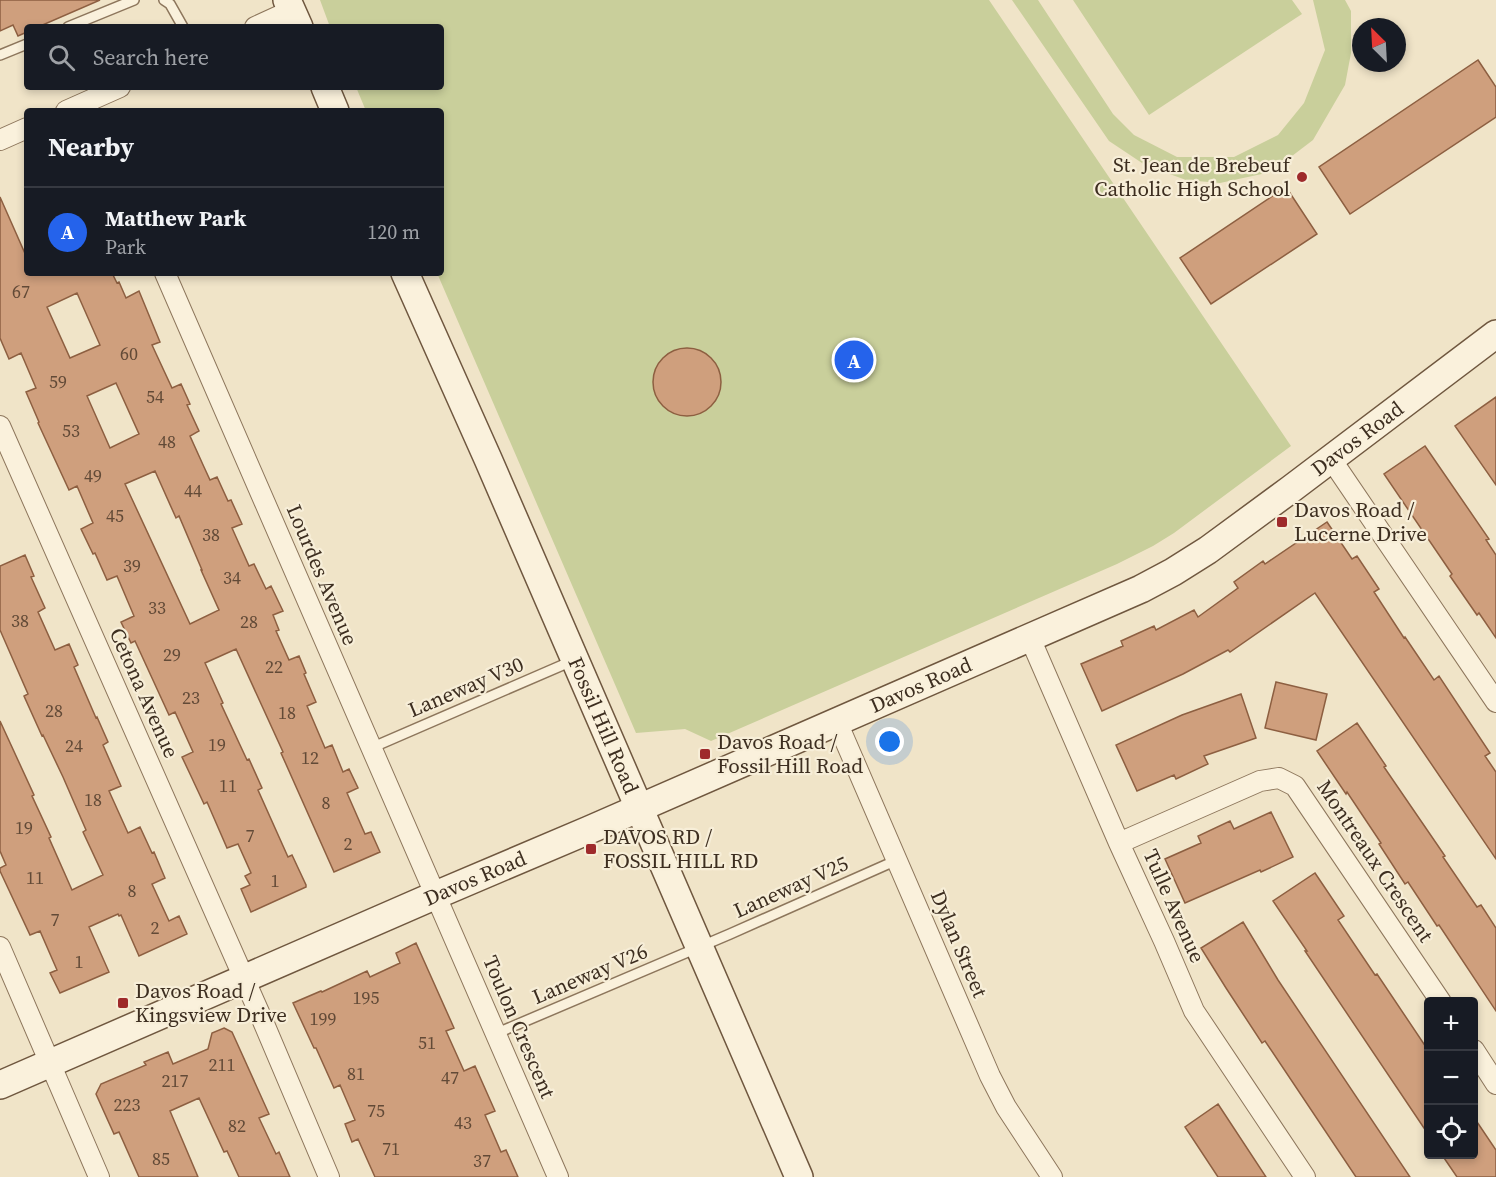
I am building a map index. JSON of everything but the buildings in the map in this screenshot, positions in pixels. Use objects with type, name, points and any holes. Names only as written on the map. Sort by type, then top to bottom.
[{"type":"street","points":[[263,24],[293,12]]},
{"type":"street","points":[[93,106],[116,90]]},
{"type":"street","points":[[326,90],[334,108]]},
{"type":"street","points":[[0,140],[24,129]]},
{"type":"street","name":"Lourdes Avenue","points":[[166,276],[436,895]]},
{"type":"street","name":"Fossil Hill Road","points":[[406,276],[799,1177]]},
{"type":"street","name":"Davos Road","points":[[0,1085],[1030,638],[1173,573],[1331,459],[1496,335]]},
{"type":"street","name":"Cetona Avenue","points":[[0,426],[329,1177]]},
{"type":"street","points":[[1331,459],[1496,702]]},
{"type":"street","name":"Tulle Avenue","points":[[1030,638],[1194,1011],[1305,1177]]},
{"type":"street","name":"Dylan Street","points":[[837,722],[990,1076],[1006,1107],[1052,1177]]},
{"type":"street","name":"Montreaux Crescent","points":[[1119,843],[1260,781],[1279,778],[1295,786],[1438,997]]},
{"type":"street","name":"Toulon Crescent","points":[[436,895],[558,1177]]},
{"type":"street","points":[[0,947],[99,1177]]},
{"type":"street","points":[[1474,1051],[1496,1084]]},
{"type":"lane","points":[[75,24],[134,0]]},
{"type":"lane","points":[[164,0],[170,4],[181,24]]},
{"type":"lane","points":[[0,55],[24,45]]},
{"type":"lane","name":"Laneway V30","points":[[371,748],[575,660]]},
{"type":"lane","name":"Laneway V25","points":[[699,947],[897,860]]},
{"type":"lane","name":"Laneway V26","points":[[495,1034],[699,947]]},
{"type":"green space","points":[[320,0],[989,0],[1291,446],[1174,533],[1117,564],[711,741],[685,729],[636,733],[438,276],[444,276],[444,108],[365,108],[357,90],[444,90],[444,24],[329,24]]},
{"type":"green space","points":[[1012,0],[1038,0],[1113,114],[1134,135],[1177,157],[1234,157],[1278,135],[1304,103],[1325,50],[1313,0],[1345,0],[1351,11],[1351,53],[1345,85],[1313,140],[1271,172],[1220,183],[1186,180],[1145,165],[1109,141]]},
{"type":"green space","points":[[1073,0],[1292,0],[1302,14],[1149,115]]},
{"type":"place","name":"St. Jean de Brebeuf Catholic High School","points":[[1302,177]]},
{"type":"place","name":"Matthew Park","points":[[854,360]]},
{"type":"place","name":"Davos Road / Lucerne Drive","points":[[1282,522]]},
{"type":"place","name":"Davos Road / Fossil Hill Road","points":[[705,754]]},
{"type":"place","name":"DAVOS RD / FOSSIL HILL RD","points":[[591,849]]},
{"type":"place","name":"Davos Road / Kingsview Drive","points":[[123,1003]]}]
